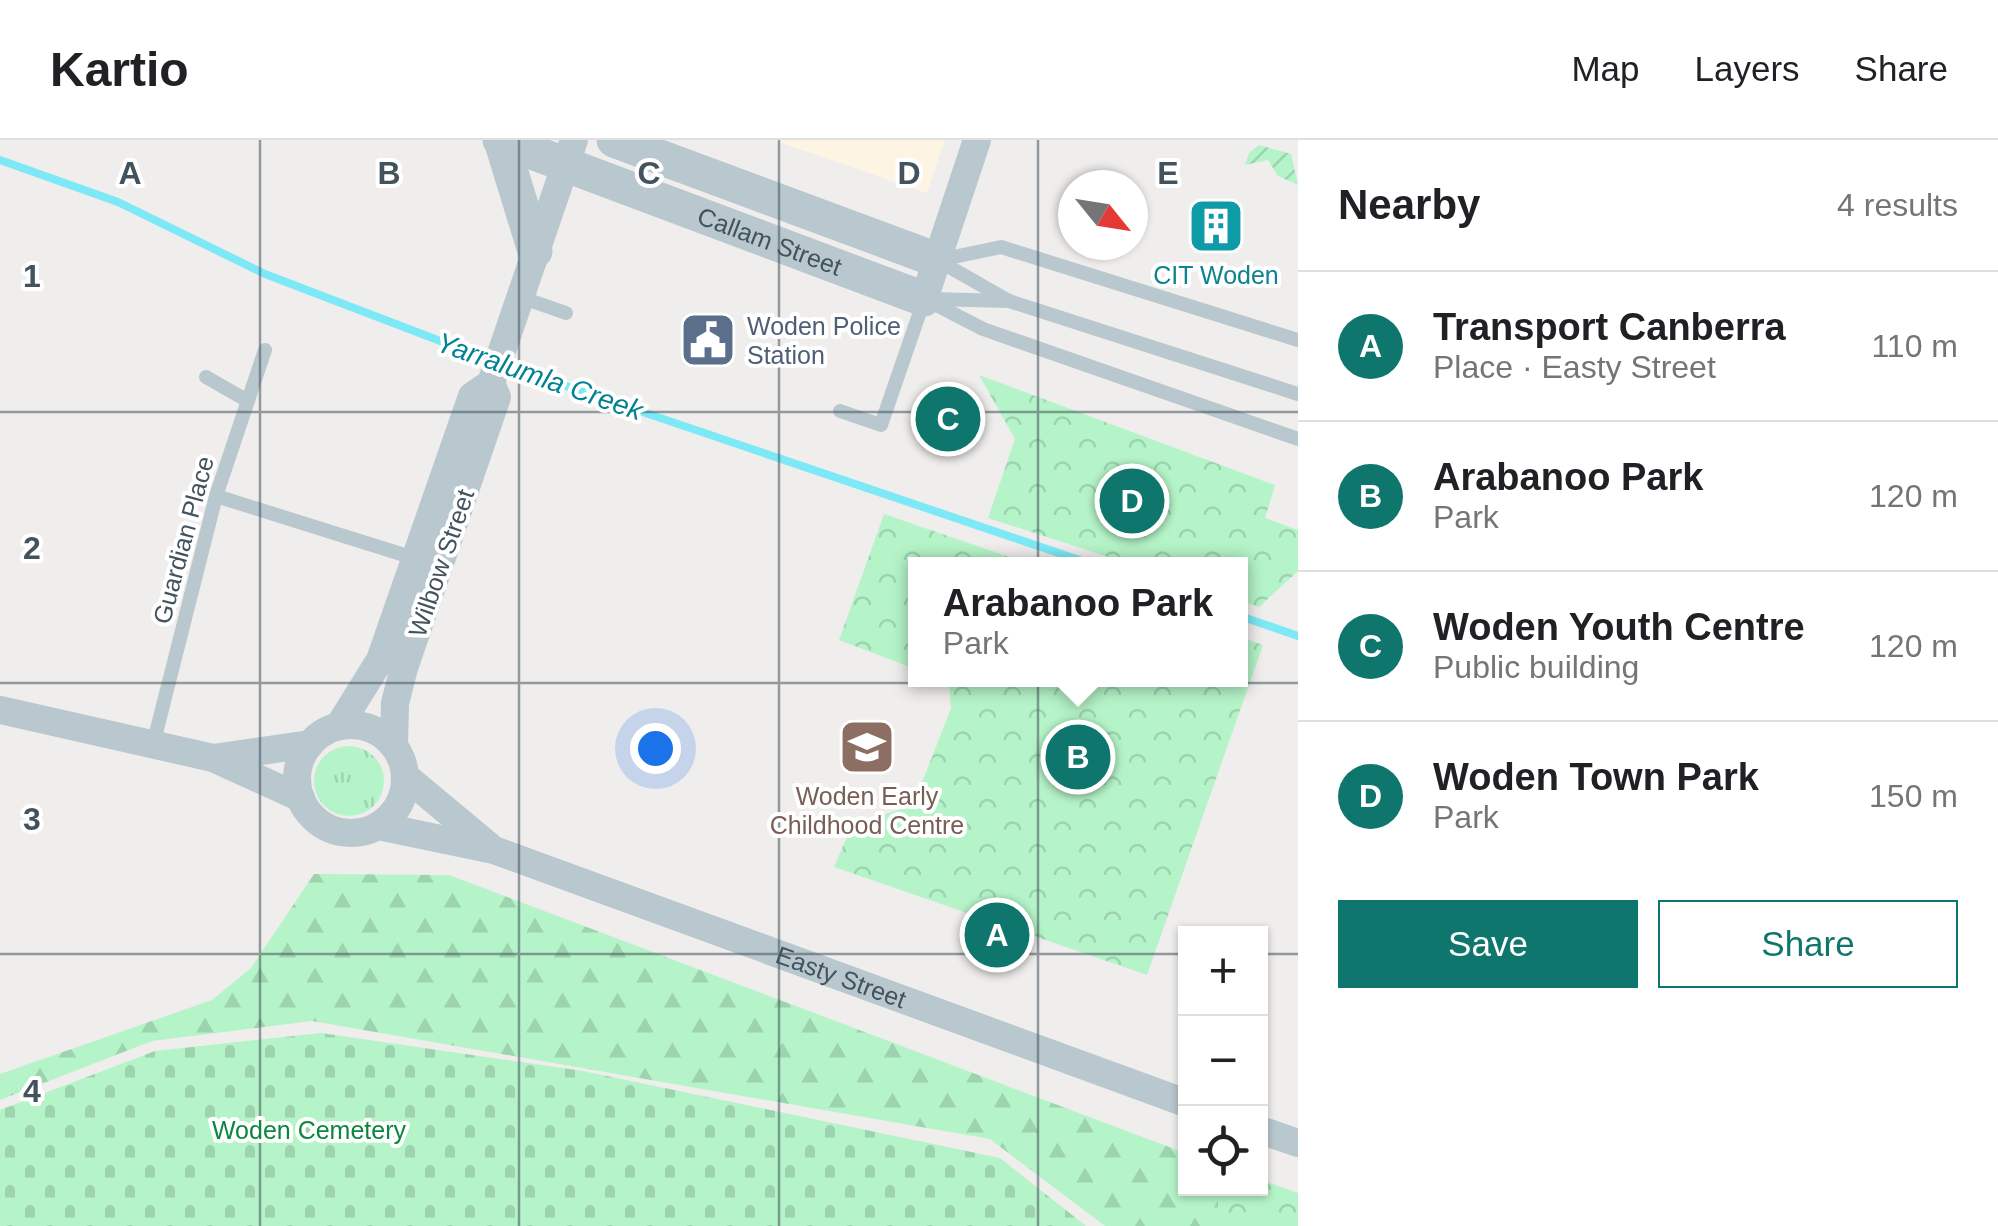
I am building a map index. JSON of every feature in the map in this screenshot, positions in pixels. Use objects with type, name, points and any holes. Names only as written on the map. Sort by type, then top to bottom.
[{"type":"street","name":"Callam Street","points":[[501,140],[570,152],[924,299]]},
{"type":"street","points":[[501,140],[535,252]]},
{"type":"street","name":"Callam Street","points":[[614,140],[937,260]]},
{"type":"street","points":[[924,299],[977,140]]},
{"type":"street","name":"Wilbow Street","points":[[339,726],[380,660],[472,396],[491,383],[570,152]]},
{"type":"street","name":"Wilbow Street","points":[[394,746],[395,703],[404,668],[497,397],[491,383]]},
{"type":"street","points":[[0,710],[212,758],[300,798]]},
{"type":"street","points":[[212,758],[310,744],[339,726],[370,728],[394,746],[405,776],[398,805],[378,826],[342,832],[310,814],[300,798],[298,770],[310,744]]},
{"type":"street","name":"Easty Street","points":[[405,776],[494,850]]},
{"type":"street","name":"Easty Street","points":[[378,826],[494,850],[1178,1100]]},
{"type":"street","points":[[1268,1133],[1298,1144]]},
{"type":"lane","points":[[937,260],[1001,248],[1298,340]]},
{"type":"lane","points":[[937,260],[1009,301],[1298,394]]},
{"type":"lane","points":[[520,297],[566,314]]},
{"type":"lane","points":[[924,299],[1009,301]]},
{"type":"lane","points":[[924,299],[982,329],[1298,438]]},
{"type":"lane","points":[[840,411],[881,425],[924,299]]},
{"type":"lane","name":"Guardian Place","points":[[153,744],[216,496],[265,350]]},
{"type":"lane","points":[[206,377],[248,401]]},
{"type":"lane","points":[[216,496],[414,558]]},
{"type":"shaded area","points":[[773,140],[945,140],[927,193]]},
{"type":"green space","points":[[1259,145],[1291,154],[1298,185],[1278,176],[1268,160],[1245,165],[1249,153]]},
{"type":"green space","points":[[979,375],[1275,485],[1265,518],[1298,530],[1298,571],[1259,607],[1248,603],[1248,557],[1108,557],[988,518],[1015,439]]},
{"type":"green space","points":[[884,514],[1010,557],[908,557],[908,666],[839,640]]},
{"type":"green space","points":[[1248,640],[1263,645],[1147,975],[834,867],[853,823],[913,806],[951,708],[949,687],[1248,687]]},
{"type":"green space","points":[[349,746],[363,748],[374,756],[382,767],[382,795],[374,806],[363,814],[349,816],[335,814],[324,806],[316,795],[314,781],[316,767],[324,756],[335,748]]},
{"type":"green space","points":[[314,874],[449,875],[1178,1150],[1178,1196],[1218,1196],[1218,1226],[1105,1226],[990,1139],[312,1021],[152,1041],[0,1100],[0,1074],[212,1000],[251,968]]},
{"type":"green space","name":"Woden Cemetery","points":[[321,1033],[583,1071],[1000,1158],[1086,1226],[0,1226],[0,1110],[155,1051]]},
{"type":"green space","points":[[1268,1182],[1298,1193],[1298,1226],[1218,1226],[1218,1196],[1268,1196]]},
{"type":"waterway","name":"Yarralumla Creek","points":[[0,160],[118,202],[265,274],[490,360]]},
{"type":"waterway","name":"Yarralumla Creek","points":[[504,365],[1070,557]]},
{"type":"waterway","name":"Yarralumla Creek","points":[[1248,619],[1298,636]]},
{"type":"place","name":"CIT Woden","points":[[1216,226]]},
{"type":"place","name":"Woden Police Station","points":[[708,340]]},
{"type":"place","name":"Woden Youth Centre","points":[[948,419]]},
{"type":"place","name":"Woden Town Park","points":[[1132,501]]},
{"type":"place","name":"Woden Early Childhood Centre","points":[[867,747]]},
{"type":"place","name":"Arabanoo Park","points":[[1078,757]]},
{"type":"place","name":"Transport Canberra","points":[[997,935]]}]
